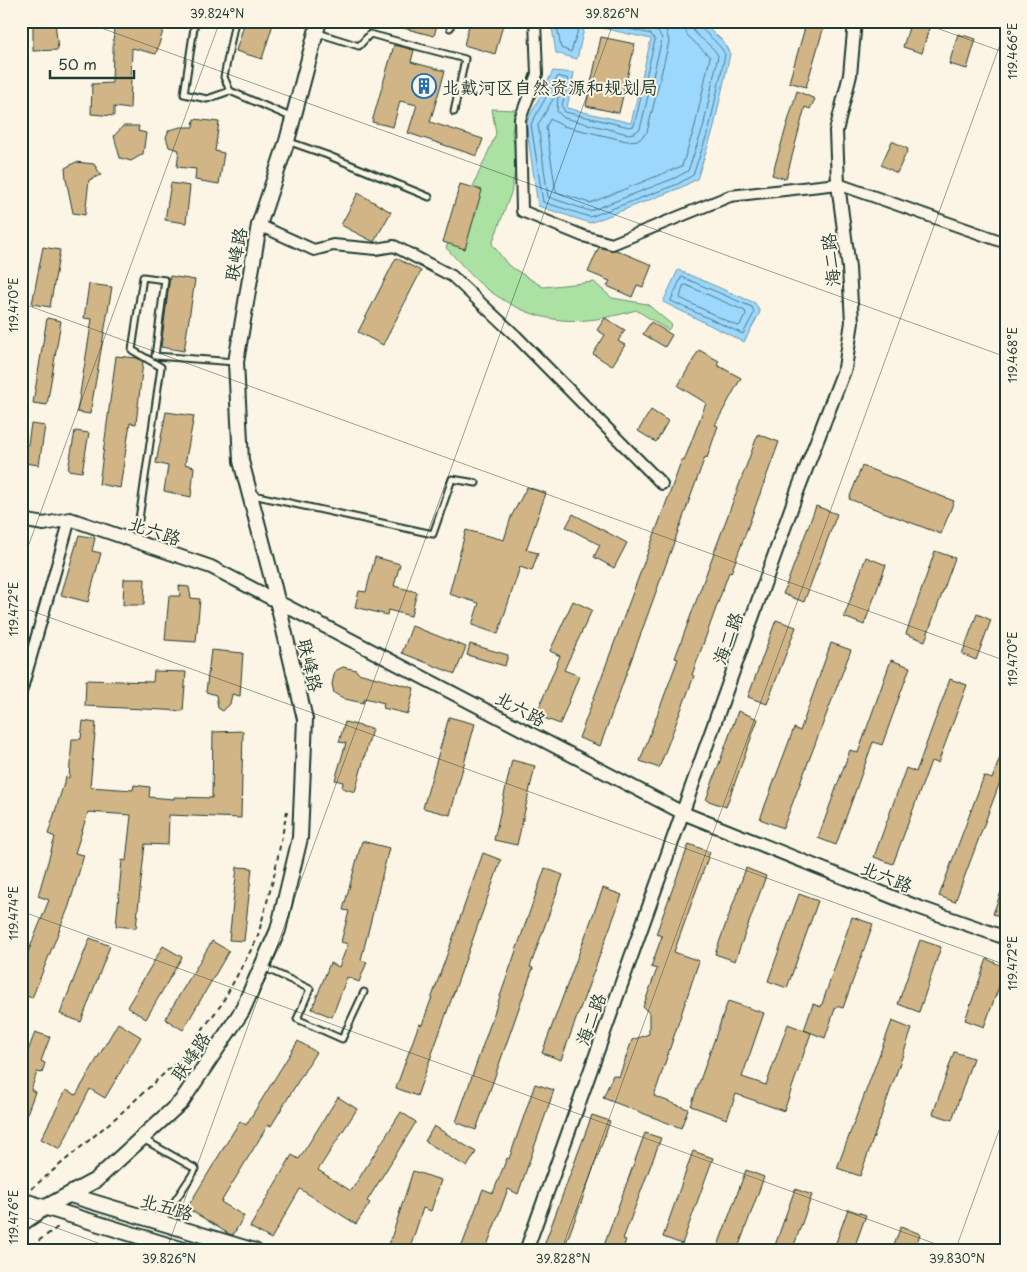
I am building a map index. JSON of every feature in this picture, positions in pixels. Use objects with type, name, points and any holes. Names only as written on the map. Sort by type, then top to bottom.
[{"type":"main road","name":"联峰路","points":[[21,1224],[46,1206],[96,1180],[181,1102],[242,1011],[278,930],[300,838],[305,719],[241,461],[236,362],[259,225],[294,118],[318,27]]},
{"type":"main road","name":"北五路","points":[[25,1195],[46,1206],[90,1222],[187,1251]]},
{"type":"main road","name":"北五路","points":[[70,1195],[255,1251]]},
{"type":"street","points":[[534,21],[537,74],[520,119],[522,211],[583,236],[612,244],[730,196],[838,184],[1006,243]]},
{"type":"street","name":"海二路","points":[[526,1251],[683,812],[845,368],[852,322],[849,268],[838,184],[836,131],[850,75],[855,21]]},
{"type":"street","points":[[259,225],[314,250],[334,245],[376,249],[394,246],[452,276],[516,336],[662,484]]},
{"type":"street","points":[[21,520],[44,524],[70,519],[25,667],[21,692]]},
{"type":"street","name":"北六路","points":[[70,519],[211,567],[683,812],[915,906],[1006,938]]},
{"type":"lane","points":[[195,21],[184,94],[206,99],[230,91],[294,118]]},
{"type":"lane","points":[[230,91],[224,77],[236,21]]},
{"type":"lane","points":[[450,28],[451,21]]},
{"type":"lane","points":[[318,27],[359,46],[370,34],[465,59],[454,112]]},
{"type":"lane","points":[[287,141],[327,155],[429,197]]},
{"type":"lane","points":[[136,542],[161,367],[132,350],[143,277],[165,280],[155,356],[236,362]]},
{"type":"lane","points":[[250,494],[433,534],[452,479],[476,483]]},
{"type":"lane","points":[[262,967],[310,989],[296,1019],[342,1038],[364,992]]},
{"type":"lane","points":[[142,1139],[196,1169],[160,1223]]},
{"type":"path","points":[[25,1195],[119,1115],[180,1059],[221,1005],[257,938],[274,876],[287,811]]},
{"type":"path","points":[[24,1251],[58,1227]]},
{"type":"green space","points":[[492,109],[515,110],[512,133],[517,160],[511,193],[492,244],[508,265],[543,287],[594,282],[612,298],[647,304],[672,325],[668,330],[636,310],[596,319],[577,321],[559,320],[523,310],[481,285],[446,248],[496,134]]},
{"type":"water","points":[[551,21],[699,21],[723,41],[730,54],[713,131],[697,179],[680,188],[590,223],[538,206],[526,123],[553,71],[574,73],[567,108],[631,123],[651,39],[585,24],[577,59],[556,53]]},
{"type":"water","points":[[678,270],[755,303],[760,312],[744,342],[663,302]]},
{"type":"building","points":[[33,21],[55,21],[58,50],[33,51]]},
{"type":"building","points":[[114,21],[166,21],[156,54],[132,48],[130,109],[114,107],[114,116],[91,114],[92,84],[112,83]]},
{"type":"building","points":[[245,21],[274,21],[262,59],[236,51]]},
{"type":"building","points":[[388,21],[438,21],[434,36],[388,24]]},
{"type":"building","points":[[470,21],[504,21],[495,54],[464,45]]},
{"type":"building","points":[[807,21],[825,23],[806,87],[789,82]]},
{"type":"building","points":[[911,21],[931,21],[922,53],[903,47]]},
{"type":"building","points":[[958,34],[976,39],[967,69],[949,64]]},
{"type":"building","points":[[601,37],[635,44],[619,113],[586,106]]},
{"type":"building","points":[[394,45],[414,50],[411,62],[445,71],[430,122],[483,139],[477,156],[408,133],[417,105],[400,101],[393,127],[372,122]]},
{"type":"building","points":[[797,91],[815,99],[810,109],[805,107],[786,179],[772,175]]},
{"type":"building","points":[[194,119],[219,122],[215,151],[224,153],[219,184],[195,180],[196,169],[177,167],[179,150],[169,147],[166,137],[169,130],[193,127]]},
{"type":"building","points":[[123,126],[139,126],[138,131],[146,133],[143,154],[131,161],[120,158],[114,136]]},
{"type":"building","points":[[892,141],[908,149],[897,173],[881,165]]},
{"type":"building","points":[[76,162],[94,164],[101,175],[89,180],[85,215],[73,213],[66,179],[65,168]]},
{"type":"building","points":[[171,183],[190,186],[186,223],[165,220]]},
{"type":"building","points":[[460,184],[482,190],[465,249],[443,242]]},
{"type":"building","points":[[358,193],[391,212],[374,242],[341,225]]},
{"type":"building","points":[[43,247],[60,250],[50,307],[32,304]]},
{"type":"building","points":[[599,247],[616,250],[652,265],[643,287],[637,285],[632,297],[607,286],[610,281],[588,272]]},
{"type":"building","points":[[396,258],[421,271],[383,345],[358,332]]},
{"type":"building","points":[[170,276],[195,280],[184,351],[161,347]]},
{"type":"building","points":[[89,284],[112,287],[90,414],[77,412],[92,319],[84,318]]},
{"type":"building","points":[[47,318],[61,321],[47,405],[33,403]]},
{"type":"building","points":[[605,318],[625,330],[618,341],[625,345],[612,366],[593,354],[605,335],[597,330]]},
{"type":"building","points":[[651,322],[672,335],[665,347],[643,334]]},
{"type":"building","points":[[699,350],[719,361],[717,365],[741,378],[715,425],[718,426],[707,458],[705,457],[600,746],[579,738],[682,460],[684,461],[706,403],[678,386]]},
{"type":"building","points":[[116,356],[137,358],[143,362],[136,424],[130,423],[120,488],[99,484]]},
{"type":"building","points":[[651,410],[668,421],[656,442],[638,431]]},
{"type":"building","points":[[166,412],[194,416],[185,464],[194,467],[191,497],[164,491],[168,466],[156,463]]},
{"type":"building","points":[[31,424],[45,426],[39,465],[25,463]]},
{"type":"building","points":[[75,431],[89,433],[82,472],[68,470]]},
{"type":"building","points":[[758,434],[779,442],[731,573],[729,572],[692,675],[694,676],[659,768],[640,761],[678,659],[675,658]]},
{"type":"building","points":[[862,466],[954,501],[941,534],[849,499]]},
{"type":"building","points":[[527,487],[546,493],[526,550],[538,553],[532,571],[520,567],[498,634],[472,625],[479,603],[449,594],[466,530],[504,540],[511,517]]},
{"type":"building","points":[[816,506],[837,514],[804,602],[783,594]]},
{"type":"building","points":[[573,514],[627,543],[614,568],[594,557],[600,545],[566,527]]},
{"type":"building","points":[[79,535],[95,538],[92,551],[101,553],[88,602],[61,595]]},
{"type":"building","points":[[935,551],[955,558],[925,641],[906,634]]},
{"type":"building","points":[[375,557],[400,564],[394,586],[417,592],[411,616],[388,610],[387,615],[355,607],[359,591],[366,592]]},
{"type":"building","points":[[866,557],[886,565],[864,625],[844,617]]},
{"type":"building","points":[[124,579],[145,579],[144,605],[123,605]]},
{"type":"building","points":[[179,586],[189,587],[191,598],[200,599],[196,642],[165,640],[169,596],[180,596]]},
{"type":"building","points":[[573,601],[592,610],[564,670],[579,676],[560,724],[536,715],[560,656],[550,651]]},
{"type":"building","points":[[977,614],[991,620],[976,660],[962,654]]},
{"type":"building","points":[[776,620],[796,627],[767,704],[748,697]]},
{"type":"building","points":[[412,626],[466,647],[455,674],[402,653]]},
{"type":"building","points":[[831,643],[851,650],[783,828],[760,819],[794,728],[800,731]]},
{"type":"building","points":[[470,644],[508,655],[505,666],[467,655]]},
{"type":"building","points":[[211,650],[243,653],[240,696],[232,694],[230,704],[223,711],[218,708],[216,695],[206,692]]},
{"type":"building","points":[[891,660],[910,667],[882,745],[873,742],[836,845],[818,838],[850,750],[858,753]]},
{"type":"building","points":[[343,667],[414,688],[408,714],[383,708],[384,703],[365,698],[363,703],[345,699],[334,693],[332,684],[335,671]]},
{"type":"building","points":[[154,671],[186,672],[183,711],[85,706],[86,680],[153,682]]},
{"type":"building","points":[[950,679],[967,685],[938,763],[931,761],[893,864],[874,857],[906,768],[916,772]]},
{"type":"building","points":[[738,711],[758,719],[726,807],[706,800]]},
{"type":"building","points":[[449,717],[475,724],[450,815],[423,808]]},
{"type":"building","points":[[83,721],[96,723],[90,787],[133,790],[134,785],[150,787],[149,797],[174,799],[174,797],[212,798],[213,732],[243,731],[241,818],[169,815],[168,845],[145,844],[136,928],[116,926],[122,860],[126,861],[131,815],[88,812],[75,853],[84,855],[69,906],[32,998],[21,994],[21,970],[49,900],[38,896],[55,837],[48,834],[66,777],[69,778],[72,739],[81,739]]},
{"type":"building","points":[[345,722],[372,729],[355,792],[342,788],[343,782],[335,780],[346,743],[339,742]]},
{"type":"building","points":[[1005,744],[1006,766],[955,902],[939,896],[984,776],[992,779]]},
{"type":"building","points":[[512,760],[535,766],[517,845],[494,840]]},
{"type":"building","points":[[362,841],[389,848],[361,960],[367,962],[359,982],[347,977],[332,1017],[312,1009],[330,963],[339,967],[348,944],[341,942],[349,911],[343,910]]},
{"type":"building","points":[[689,844],[710,852],[674,952],[699,961],[654,1096],[688,1109],[681,1128],[603,1098],[613,1075],[619,1077],[632,1040],[649,1034],[649,1013],[643,1007],[657,969],[651,967],[662,936],[656,934]]},
{"type":"building","points":[[483,853],[501,860],[417,1096],[396,1088],[419,1024],[422,1025]]},
{"type":"building","points":[[237,867],[252,868],[244,941],[229,940]]},
{"type":"building","points":[[545,868],[563,875],[530,967],[533,968],[476,1130],[456,1122]]},
{"type":"building","points":[[746,868],[766,876],[735,961],[715,954]]},
{"type":"building","points":[[1006,882],[1006,918],[993,914]]},
{"type":"building","points":[[603,888],[622,895],[561,1060],[542,1053]]},
{"type":"building","points":[[799,894],[818,901],[787,988],[768,981]]},
{"type":"building","points":[[852,917],[873,924],[843,1008],[836,1006],[825,1038],[804,1030],[813,1004],[821,1007]]},
{"type":"building","points":[[90,938],[110,946],[81,1022],[60,1014]]},
{"type":"building","points":[[920,940],[941,947],[919,1012],[898,1004]]},
{"type":"building","points":[[212,941],[229,951],[183,1030],[165,1019]]},
{"type":"building","points":[[163,946],[182,957],[146,1019],[127,1007]]},
{"type":"building","points":[[987,959],[1006,968],[984,1027],[965,1020]]},
{"type":"building","points":[[728,1001],[764,1013],[742,1077],[766,1085],[788,1024],[811,1033],[784,1111],[736,1094],[727,1119],[691,1106]]},
{"type":"building","points":[[892,1021],[912,1029],[860,1176],[837,1168]]},
{"type":"building","points":[[118,1023],[141,1037],[105,1098],[90,1089],[60,1149],[41,1139],[66,1090],[76,1095]]},
{"type":"building","points":[[35,1032],[50,1037],[41,1061],[45,1063],[42,1073],[37,1072],[31,1090],[35,1092],[22,1127],[21,1070]]},
{"type":"building","points":[[298,1041],[316,1052],[271,1126],[268,1125],[221,1202],[244,1216],[233,1235],[229,1234],[187,1208],[240,1121],[246,1125]]},
{"type":"building","points":[[954,1052],[973,1058],[952,1120],[933,1114]]},
{"type":"building","points":[[535,1084],[554,1090],[518,1194],[508,1189],[485,1251],[460,1251],[483,1189],[493,1193],[507,1158],[509,1159]]},
{"type":"building","points":[[338,1097],[357,1109],[318,1170],[351,1191],[401,1112],[416,1122],[367,1201],[370,1203],[356,1224],[300,1189],[271,1239],[250,1227],[292,1155],[299,1159]]},
{"type":"building","points":[[592,1115],[610,1121],[580,1206],[563,1251],[542,1251]]},
{"type":"building","points":[[434,1126],[476,1152],[467,1167],[425,1141]]},
{"type":"building","points":[[645,1133],[661,1138],[623,1239],[626,1240],[622,1251],[602,1251]]},
{"type":"building","points":[[693,1151],[713,1158],[682,1244],[663,1237]]},
{"type":"building","points":[[746,1170],[764,1177],[737,1251],[716,1251]]},
{"type":"building","points":[[413,1171],[441,1180],[431,1211],[423,1208],[409,1251],[387,1251]]},
{"type":"building","points":[[795,1189],[812,1195],[792,1251],[773,1251]]},
{"type":"building","points":[[848,1209],[866,1215],[853,1251],[833,1251]]},
{"type":"building","points":[[901,1226],[920,1234],[914,1251],[892,1251]]},
{"type":"place","name":"北戴河区自然资源和规划局","points":[[424,86]]}]
